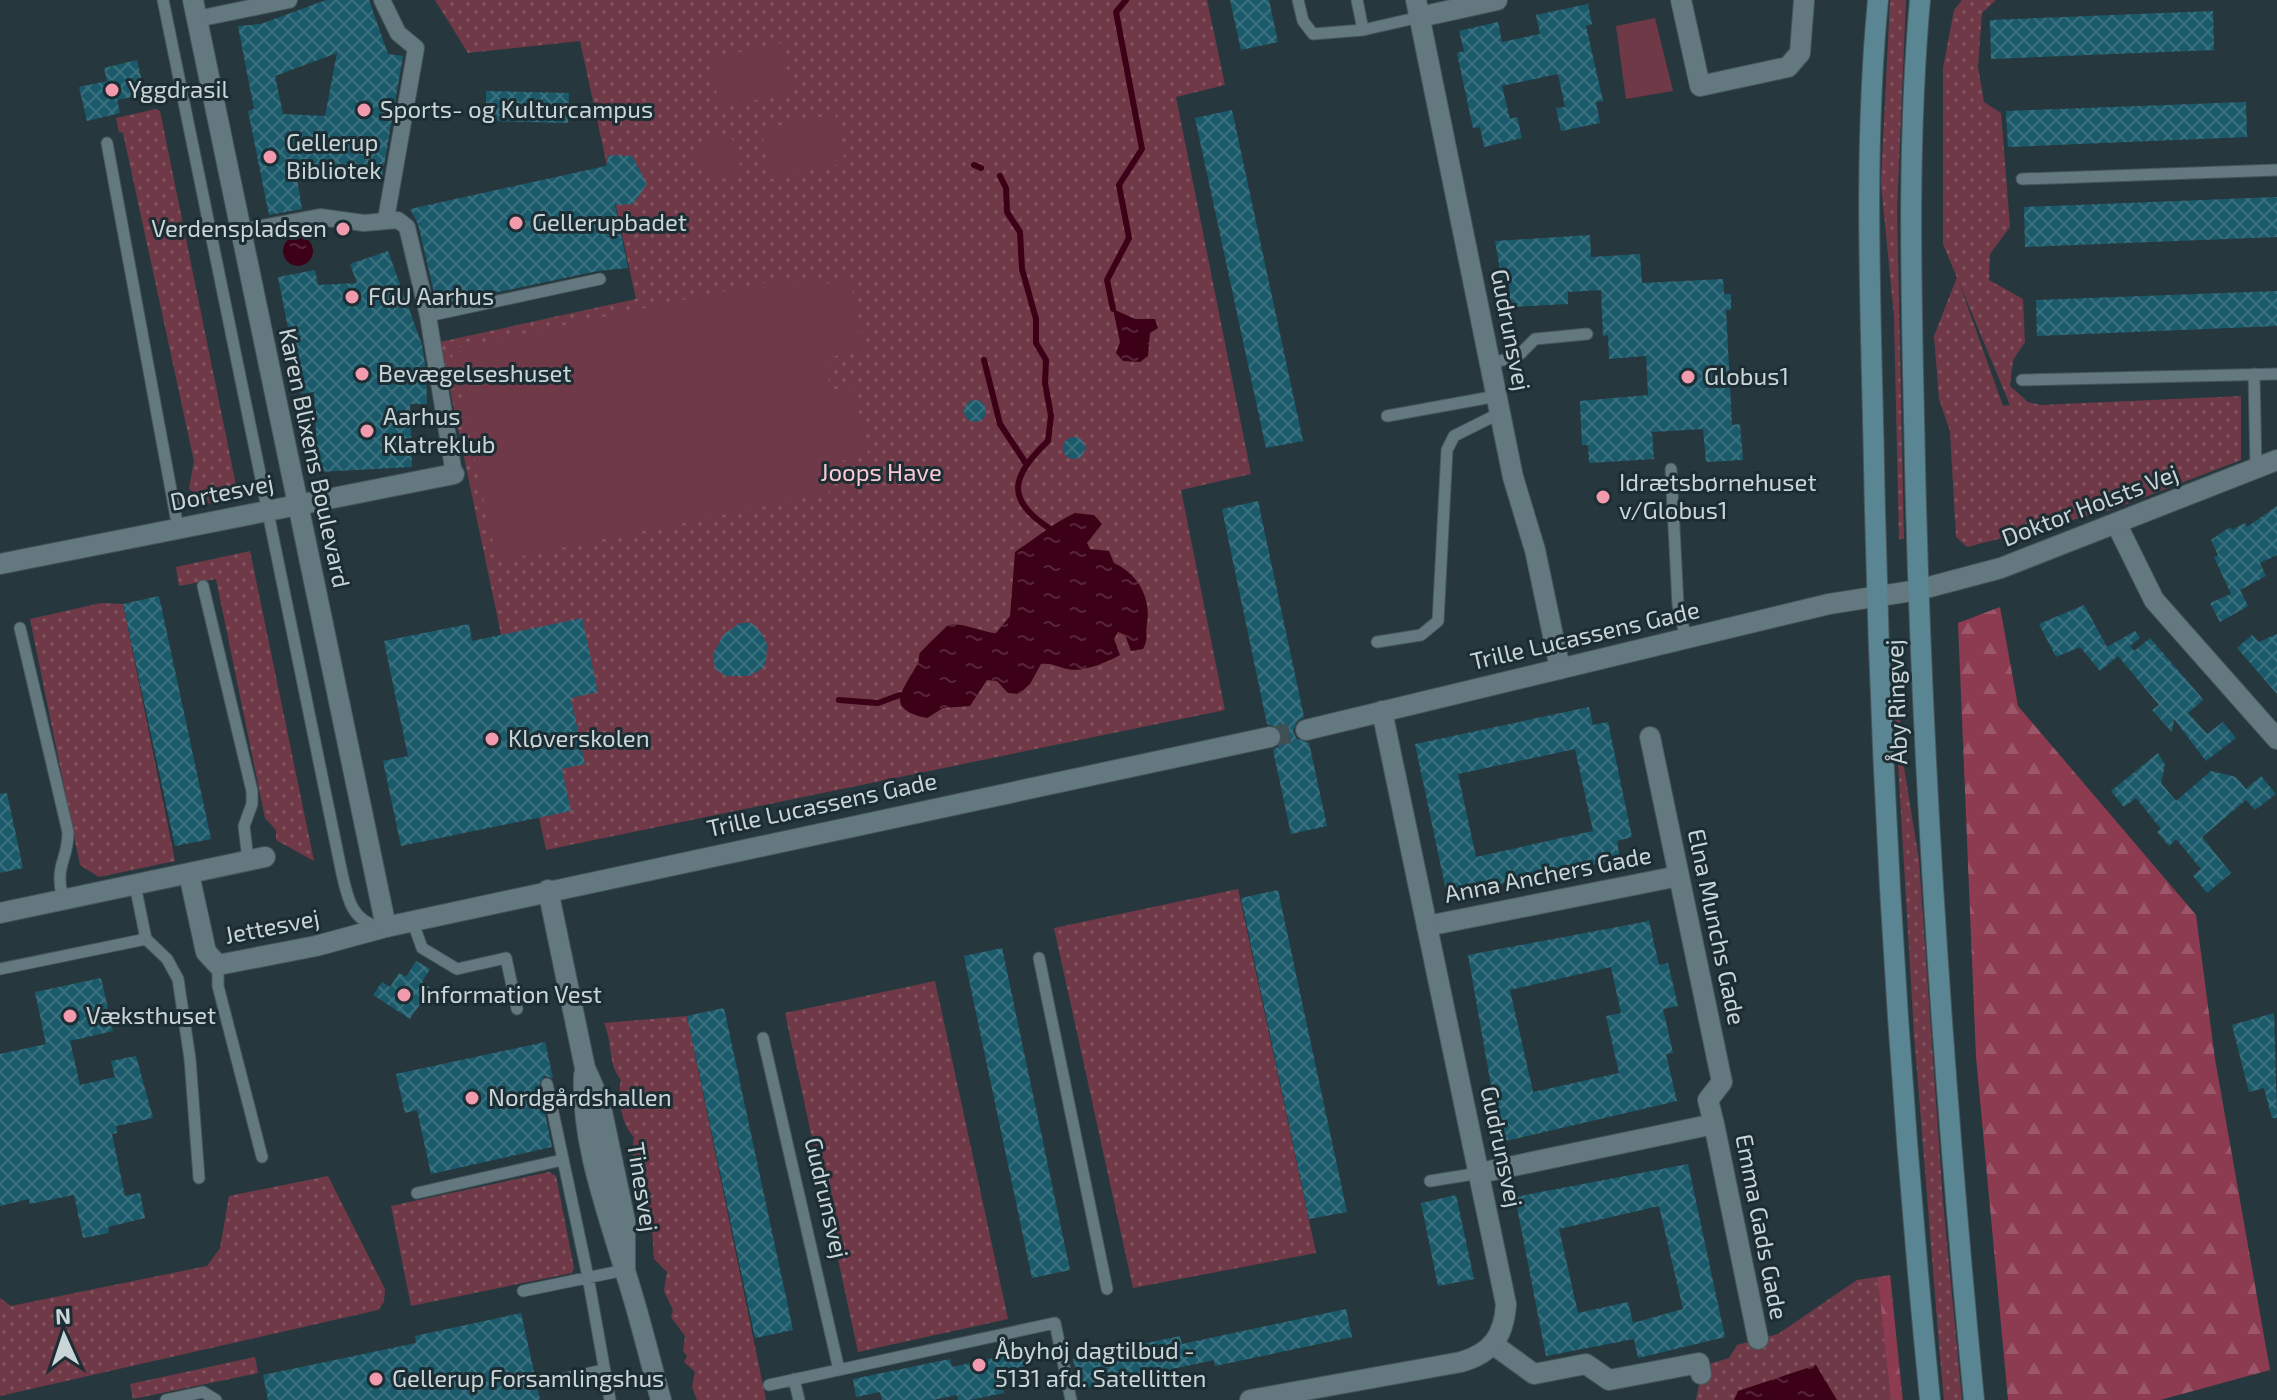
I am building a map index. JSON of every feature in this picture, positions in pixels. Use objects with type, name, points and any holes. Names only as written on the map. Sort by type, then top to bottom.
[{"type":"main road","name":"Åby Ringvej","points":[[1878,0],[1871,101],[1869,208],[1877,596],[1894,946],[1930,1400]]},
{"type":"main road","name":"Åby Ringvej","points":[[1920,0],[1911,207],[1918,590],[1940,996],[1974,1400]]},
{"type":"street","points":[[195,10],[289,0]]},
{"type":"street","points":[[382,0],[398,33],[416,48],[386,219]]},
{"type":"street","points":[[1418,9],[1497,0]]},
{"type":"street","points":[[1681,0],[1700,86],[1788,67],[1800,53],[1804,0]]},
{"type":"street","name":"Gudrunsvej","points":[[1418,9],[1513,477],[1535,550],[1560,669]]},
{"type":"street","name":"Karen Blixens Boulevard","points":[[195,10],[384,927]]},
{"type":"street","points":[[241,232],[320,217],[364,223],[398,220],[407,227],[428,316],[454,474]]},
{"type":"street","name":"Doktor Holsts Vej","points":[[1877,596],[1918,590],[2001,568],[2277,460]]},
{"type":"street","name":"Dortesvej","points":[[0,564],[454,474]]},
{"type":"street","points":[[2117,525],[2154,600],[2277,739]]},
{"type":"street","name":"Trille Lucassens Gade","points":[[1306,730],[1686,638],[1877,596]]},
{"type":"street","name":"Gudrunsvej","points":[[1382,711],[1506,1304],[1505,1325],[1494,1345]]},
{"type":"street","name":"Trille Lucassens Gade","points":[[384,927],[1270,737]]},
{"type":"street","name":"Elna Munchs Gade","points":[[1650,737],[1722,1082],[1708,1100],[1714,1124]]},
{"type":"street","points":[[0,913],[256,858]]},
{"type":"street","name":"Jettesvej","points":[[189,874],[206,952],[218,965],[337,941],[384,927]]},
{"type":"street","name":"Anna Anchers Gade","points":[[1427,926],[1679,876]]},
{"type":"street","name":"Tinesvej","points":[[548,890],[585,1068],[600,1102],[625,1221],[625,1270],[661,1400]]},
{"type":"street","name":"Emma Gads Gade","points":[[1480,1173],[1714,1124],[1758,1339]]},
{"type":"street","name":"Tinesvej","points":[[646,1345],[671,1400]]},
{"type":"street","points":[[1250,1400],[1332,1392],[1461,1362],[1480,1356],[1494,1345],[1534,1374],[1586,1364],[1609,1380],[1699,1363],[1701,1374]]},
{"type":"lane","points":[[163,0],[349,904],[358,918],[384,927]]},
{"type":"lane","points":[[1298,0],[1303,21],[1313,34],[1363,30],[1418,9]]},
{"type":"lane","points":[[1357,0],[1363,30]]},
{"type":"lane","points":[[107,143],[178,528]]},
{"type":"lane","points":[[2022,179],[2277,170]]},
{"type":"lane","points":[[428,316],[600,279]]},
{"type":"lane","points":[[1490,363],[1517,357],[1535,339],[1587,334]]},
{"type":"lane","points":[[2254,374],[2256,469]]},
{"type":"lane","points":[[2022,380],[2277,374]]},
{"type":"lane","points":[[1387,416],[1498,405]]},
{"type":"lane","points":[[1377,642],[1421,635],[1438,621],[1447,450],[1454,436],[1498,405]]},
{"type":"lane","points":[[1671,469],[1678,605],[1686,638]]},
{"type":"lane","points":[[203,586],[252,791],[252,804],[244,826],[256,858]]},
{"type":"lane","points":[[20,628],[68,832],[68,844],[59,866],[58,879],[63,900]]},
{"type":"lane","points":[[135,885],[146,939],[167,959],[178,979],[190,1059],[199,1178]]},
{"type":"lane","points":[[412,919],[422,948],[457,969],[506,958],[517,1009]]},
{"type":"lane","points":[[0,969],[146,939]]},
{"type":"lane","points":[[1039,958],[1107,1289]]},
{"type":"lane","points":[[218,965],[218,986],[262,1157]]},
{"type":"lane","name":"Gudrunsvej","points":[[763,1038],[839,1370]]},
{"type":"lane","points":[[547,1084],[588,1277],[610,1400]]},
{"type":"lane","points":[[417,1193],[562,1160]]},
{"type":"lane","points":[[1430,1181],[1480,1173]]},
{"type":"lane","points":[[523,1291],[625,1270]]},
{"type":"lane","points":[[769,1385],[1055,1323],[1071,1400]]},
{"type":"lane","points":[[547,1382],[604,1370]]},
{"type":"lane","points":[[794,1379],[799,1400]]},
{"type":"lane","points":[[166,1400],[203,1392],[216,1400]]},
{"type":"green space","name":"Joops Have","points":[[435,0],[1207,0],[1225,85],[1176,97],[1251,474],[1181,490],[1225,710],[546,850],[440,342],[636,299],[580,41],[468,53]]},
{"type":"green space","points":[[1890,0],[1906,0],[1897,209],[1904,539],[1899,539],[1894,317],[1881,183]]},
{"type":"green space","points":[[1962,0],[1996,0],[1982,13],[1978,67],[1984,102],[2001,113],[2010,227],[1990,254],[1989,280],[2023,299],[2025,342],[2013,360],[2010,386],[2028,402],[2041,405],[2241,396],[2241,460],[2111,510],[1967,547],[1956,537],[1950,431],[1939,399],[1934,336],[1957,277],[1943,244],[1943,68],[1954,10]],"holes":[[[1959,281],[2010,405],[2003,406]]]},
{"type":"green space","points":[[1655,18],[1673,91],[1626,99],[1616,26]]},
{"type":"green space","points":[[781,43],[792,92],[720,108],[709,59]]},
{"type":"green space","points":[[156,109],[160,111],[237,490],[231,498],[210,504],[189,489],[194,461],[123,133],[119,132],[116,118]]},
{"type":"green space","points":[[835,114],[845,163],[771,179],[761,129]]},
{"type":"green space","points":[[719,135],[735,141],[741,157],[735,173],[719,179],[703,173],[697,157],[703,141]]},
{"type":"green space","points":[[793,277],[795,283],[813,278],[815,286],[850,279],[865,349],[835,356],[836,363],[826,366],[831,390],[853,385],[868,455],[837,462],[840,477],[827,480],[829,493],[497,561],[451,349]]},
{"type":"green space","points":[[250,551],[314,861],[276,840],[276,830],[265,818],[216,579],[179,586],[176,567]]},
{"type":"green space","points":[[101,603],[123,604],[175,861],[99,877],[80,865],[30,619]]},
{"type":"green space","points":[[2000,607],[2018,706],[2196,915],[2215,1059],[2270,1370],[2160,1400],[2008,1400],[1976,1057],[1958,623]]},
{"type":"green space","points":[[1896,644],[1902,755],[1919,860],[1943,1201],[1962,1400],[1944,1400],[1940,1357],[1914,1034],[1891,645]]},
{"type":"green space","points":[[1238,889],[1316,1253],[1133,1288],[1054,928]]},
{"type":"green space","points":[[935,981],[1008,1319],[858,1352],[785,1013]]},
{"type":"green space","points":[[687,1016],[766,1400],[697,1400],[692,1387],[695,1372],[684,1362],[687,1356],[683,1351],[685,1336],[671,1317],[673,1310],[664,1291],[667,1272],[654,1259],[652,1230],[646,1225],[650,1208],[643,1203],[652,1194],[637,1175],[633,1161],[634,1137],[621,1110],[621,1080],[614,1067],[604,1023]]},
{"type":"green space","points":[[549,1172],[556,1176],[574,1268],[572,1273],[411,1306],[391,1206]]},
{"type":"green space","points":[[328,1176],[385,1289],[384,1302],[378,1310],[0,1396],[0,1298],[11,1306],[207,1266],[220,1248],[229,1196]]},
{"type":"green space","points":[[1890,1275],[1903,1400],[1696,1400],[1703,1366],[1729,1358],[1737,1345],[1778,1334],[1857,1280]]},
{"type":"green space","points":[[1890,1275],[1902,1400],[1891,1400],[1878,1278]]},
{"type":"green space","points":[[255,1357],[258,1373],[133,1399],[130,1384]]},
{"type":"water","points":[[298,236],[304,237],[312,245],[312,257],[304,265],[298,266],[292,265],[284,257],[283,251],[284,245],[292,237]]},
{"type":"water","points":[[1113,309],[1135,319],[1155,319],[1158,328],[1150,333],[1148,356],[1140,362],[1123,361],[1116,353],[1120,342]]},
{"type":"water","points":[[1075,513],[1094,515],[1102,524],[1087,543],[1090,549],[1109,551],[1114,563],[1130,574],[1145,596],[1148,614],[1143,649],[1131,651],[1125,635],[1118,632],[1114,639],[1120,655],[1102,664],[1073,670],[1041,664],[1030,684],[1019,694],[1008,693],[997,681],[987,680],[970,706],[943,708],[927,718],[905,709],[900,698],[902,690],[918,663],[921,651],[947,626],[964,626],[996,633],[1010,616],[1015,552]]},
{"type":"water","points":[[1816,1365],[1837,1400],[1734,1400],[1738,1391]]},
{"type":"building","name":"Sports- og Kulturcampus","points":[[326,0],[369,0],[388,54],[403,56],[382,177],[332,170],[332,180],[297,179],[302,209],[269,215],[248,111],[254,109],[238,26],[261,24]],"holes":[[[337,53],[325,116],[283,114],[275,76]]]},
{"type":"building","points":[[1230,0],[1269,0],[1278,42],[1241,50]]},
{"type":"building","points":[[1588,4],[1592,24],[1586,26],[1603,101],[1596,102],[1600,123],[1561,131],[1556,108],[1565,107],[1558,74],[1502,86],[1510,119],[1517,117],[1522,138],[1484,147],[1480,127],[1473,128],[1457,53],[1464,51],[1459,31],[1498,22],[1502,42],[1540,34],[1536,15]]},
{"type":"building","points":[[2213,11],[2214,50],[1991,59],[1990,20]]},
{"type":"building","name":"Yggdrasil","points":[[137,60],[145,94],[117,100],[120,113],[87,121],[79,87],[107,81],[104,68]]},
{"type":"building","points":[[486,91],[569,93],[568,123],[486,121]]},
{"type":"building","points":[[2246,102],[2247,137],[2008,147],[2006,111]]},
{"type":"building","points":[[1232,110],[1303,441],[1266,448],[1195,118]]},
{"type":"building","name":"Gellerupbadet","points":[[609,155],[632,156],[647,184],[633,204],[615,205],[628,268],[598,271],[437,305],[418,224],[410,209],[606,166]]},
{"type":"building","points":[[2277,197],[2277,237],[2025,247],[2024,207]]},
{"type":"building","name":"Globus1","points":[[1590,235],[1591,257],[1640,254],[1642,283],[1723,279],[1724,294],[1731,294],[1731,310],[1726,310],[1732,425],[1740,424],[1743,460],[1706,462],[1703,429],[1652,432],[1654,459],[1589,463],[1588,445],[1582,445],[1580,401],[1648,395],[1646,356],[1609,359],[1608,335],[1603,336],[1601,290],[1568,292],[1568,304],[1510,307],[1509,281],[1502,281],[1495,241]]},
{"type":"building","name":"Bevægelseshuset","points":[[388,251],[422,345],[426,370],[427,404],[410,404],[412,467],[318,472],[314,392],[301,394],[278,277],[315,270],[318,285],[357,283],[350,264]]},
{"type":"building","points":[[2277,291],[2277,326],[2037,336],[2036,300]]},
{"type":"building","points":[[975,400],[983,403],[986,411],[983,419],[975,422],[967,419],[964,411],[967,403]]},
{"type":"building","points":[[1074,437],[1082,440],[1085,448],[1082,456],[1074,459],[1066,456],[1063,448],[1066,440]]},
{"type":"building","points":[[1258,501],[1304,717],[1297,721],[1293,732],[1297,739],[1309,743],[1327,826],[1291,834],[1273,750],[1279,746],[1283,735],[1279,728],[1267,724],[1222,509]]},
{"type":"building","points":[[2277,506],[2277,555],[2260,563],[2266,576],[2240,590],[2248,606],[2220,622],[2210,603],[2231,594],[2214,557],[2218,555],[2211,540],[2230,527],[2232,530],[2245,523],[2247,527]]},
{"type":"building","points":[[159,596],[211,839],[175,846],[123,604]]},
{"type":"building","points":[[2084,605],[2107,647],[2135,631],[2140,638],[2130,646],[2134,651],[2150,638],[2203,700],[2188,713],[2207,734],[2223,722],[2236,738],[2206,761],[2174,719],[2172,732],[2152,710],[2159,705],[2118,656],[2100,671],[2080,647],[2056,657],[2039,624]]},
{"type":"building","name":"Kløverskolen","points":[[582,618],[598,692],[571,698],[585,764],[562,769],[571,811],[401,846],[383,761],[408,756],[384,641],[469,624],[472,641]]},
{"type":"building","points":[[740,623],[752,623],[762,634],[767,644],[766,662],[762,669],[748,676],[726,676],[715,669],[713,655],[723,635]]},
{"type":"building","points":[[2277,634],[2277,694],[2237,648],[2252,635],[2259,642]]},
{"type":"building","points":[[1589,707],[1593,725],[1608,722],[1632,837],[1617,841],[1620,859],[1447,895],[1415,744]],"holes":[[[1575,749],[1593,831],[1476,857],[1458,774]]]},
{"type":"building","points":[[2158,753],[2165,765],[2161,783],[2176,801],[2211,771],[2236,777],[2246,789],[2261,776],[2276,794],[2255,810],[2246,800],[2202,837],[2231,873],[2207,893],[2193,876],[2201,869],[2176,839],[2169,846],[2157,832],[2161,829],[2136,798],[2124,807],[2111,791]]},
{"type":"building","points":[[7,793],[23,868],[0,873],[0,794]]},
{"type":"building","points":[[1278,890],[1347,1212],[1309,1219],[1241,898]]},
{"type":"building","points":[[1649,921],[1659,965],[1668,963],[1678,1006],[1663,1009],[1673,1053],[1666,1054],[1677,1101],[1501,1142],[1468,955]],"holes":[[[1611,967],[1621,1013],[1606,1016],[1619,1073],[1533,1092],[1510,990]]]},
{"type":"building","points":[[1002,948],[1070,1270],[1032,1278],[964,956]]},
{"type":"building","points":[[416,961],[430,969],[422,982],[431,988],[410,1019],[373,995],[382,982],[390,987],[399,973],[406,977]]},
{"type":"building","points":[[101,978],[113,1031],[70,1041],[80,1085],[115,1077],[111,1061],[136,1056],[153,1118],[116,1126],[117,1133],[112,1134],[125,1196],[140,1193],[145,1218],[108,1227],[109,1233],[83,1238],[74,1195],[30,1204],[29,1199],[0,1206],[0,1054],[46,1044],[35,992]]},
{"type":"building","points":[[724,1008],[793,1330],[755,1338],[687,1016]]},
{"type":"building","points":[[2274,1013],[2277,1118],[2272,1118],[2264,1088],[2249,1092],[2232,1025]]},
{"type":"building","name":"Nordgårdshallen","points":[[545,1042],[553,1078],[544,1076],[539,1085],[552,1147],[431,1174],[417,1110],[405,1113],[396,1074]]},
{"type":"building","points":[[1688,1164],[1725,1337],[1638,1358],[1634,1339],[1546,1356],[1515,1197]],"holes":[[[1659,1206],[1683,1309],[1633,1323],[1628,1302],[1578,1313],[1559,1229]]]},
{"type":"building","points":[[1456,1195],[1474,1279],[1438,1286],[1421,1203]]},
{"type":"building","points":[[1346,1309],[1352,1337],[1215,1366],[1214,1360],[1080,1389],[1073,1359],[1180,1336],[1182,1344]]},
{"type":"building","points":[[521,1313],[540,1400],[268,1400],[263,1375],[416,1343],[415,1336]]},
{"type":"building","name":"Åbyhøj dagtilbud - 5131 afd. Satellitten","points":[[1022,1352],[1026,1369],[1001,1374],[1004,1393],[969,1400],[958,1400],[957,1395],[933,1400],[882,1400],[880,1392],[856,1397],[853,1379],[950,1359],[952,1367]]},
{"type":"waterway","points":[[1113,309],[1107,280],[1129,238],[1119,185],[1142,149],[1116,12],[1126,0]]},
{"type":"waterway","points":[[974,165],[981,168]]},
{"type":"waterway","points":[[1000,176],[1006,188],[1007,212],[1020,232],[1022,269],[1036,319],[1036,343],[1046,360],[1045,383],[1051,416],[1048,441],[1021,476],[1019,497],[1025,507],[1049,528]]},
{"type":"waterway","points":[[984,360],[1000,424],[1025,462]]},
{"type":"waterway","points":[[839,700],[878,703],[900,695]]},
{"type":"tunnel","points":[[1270,737],[1306,730]]},
{"type":"place","name":"Yggdrasil","points":[[112,90]]},
{"type":"place","name":"Sports- og Kulturcampus","points":[[364,110]]},
{"type":"place","name":"Gellerup Bibliotek","points":[[270,157]]},
{"type":"place","name":"Gellerupbadet","points":[[516,223]]},
{"type":"place","name":"Verdenspladsen","points":[[343,229]]},
{"type":"place","name":"FGU Aarhus","points":[[352,297]]},
{"type":"place","name":"Bevægelseshuset","points":[[362,374]]},
{"type":"place","name":"Globus1","points":[[1688,377]]},
{"type":"place","name":"Aarhus Klatreklub","points":[[367,431]]},
{"type":"place","name":"Idrætsbørnehuset v/Globus1","points":[[1603,497]]},
{"type":"place","name":"Kløverskolen","points":[[492,739]]},
{"type":"place","name":"Information Vest","points":[[404,995]]},
{"type":"place","name":"Væksthuset","points":[[70,1016]]},
{"type":"place","name":"Nordgårdshallen","points":[[472,1098]]},
{"type":"place","name":"Åbyhøj dagtilbud - 5131 afd. Satellitten","points":[[979,1365]]},
{"type":"place","name":"Gellerup Forsamlingshus","points":[[376,1379]]}]
